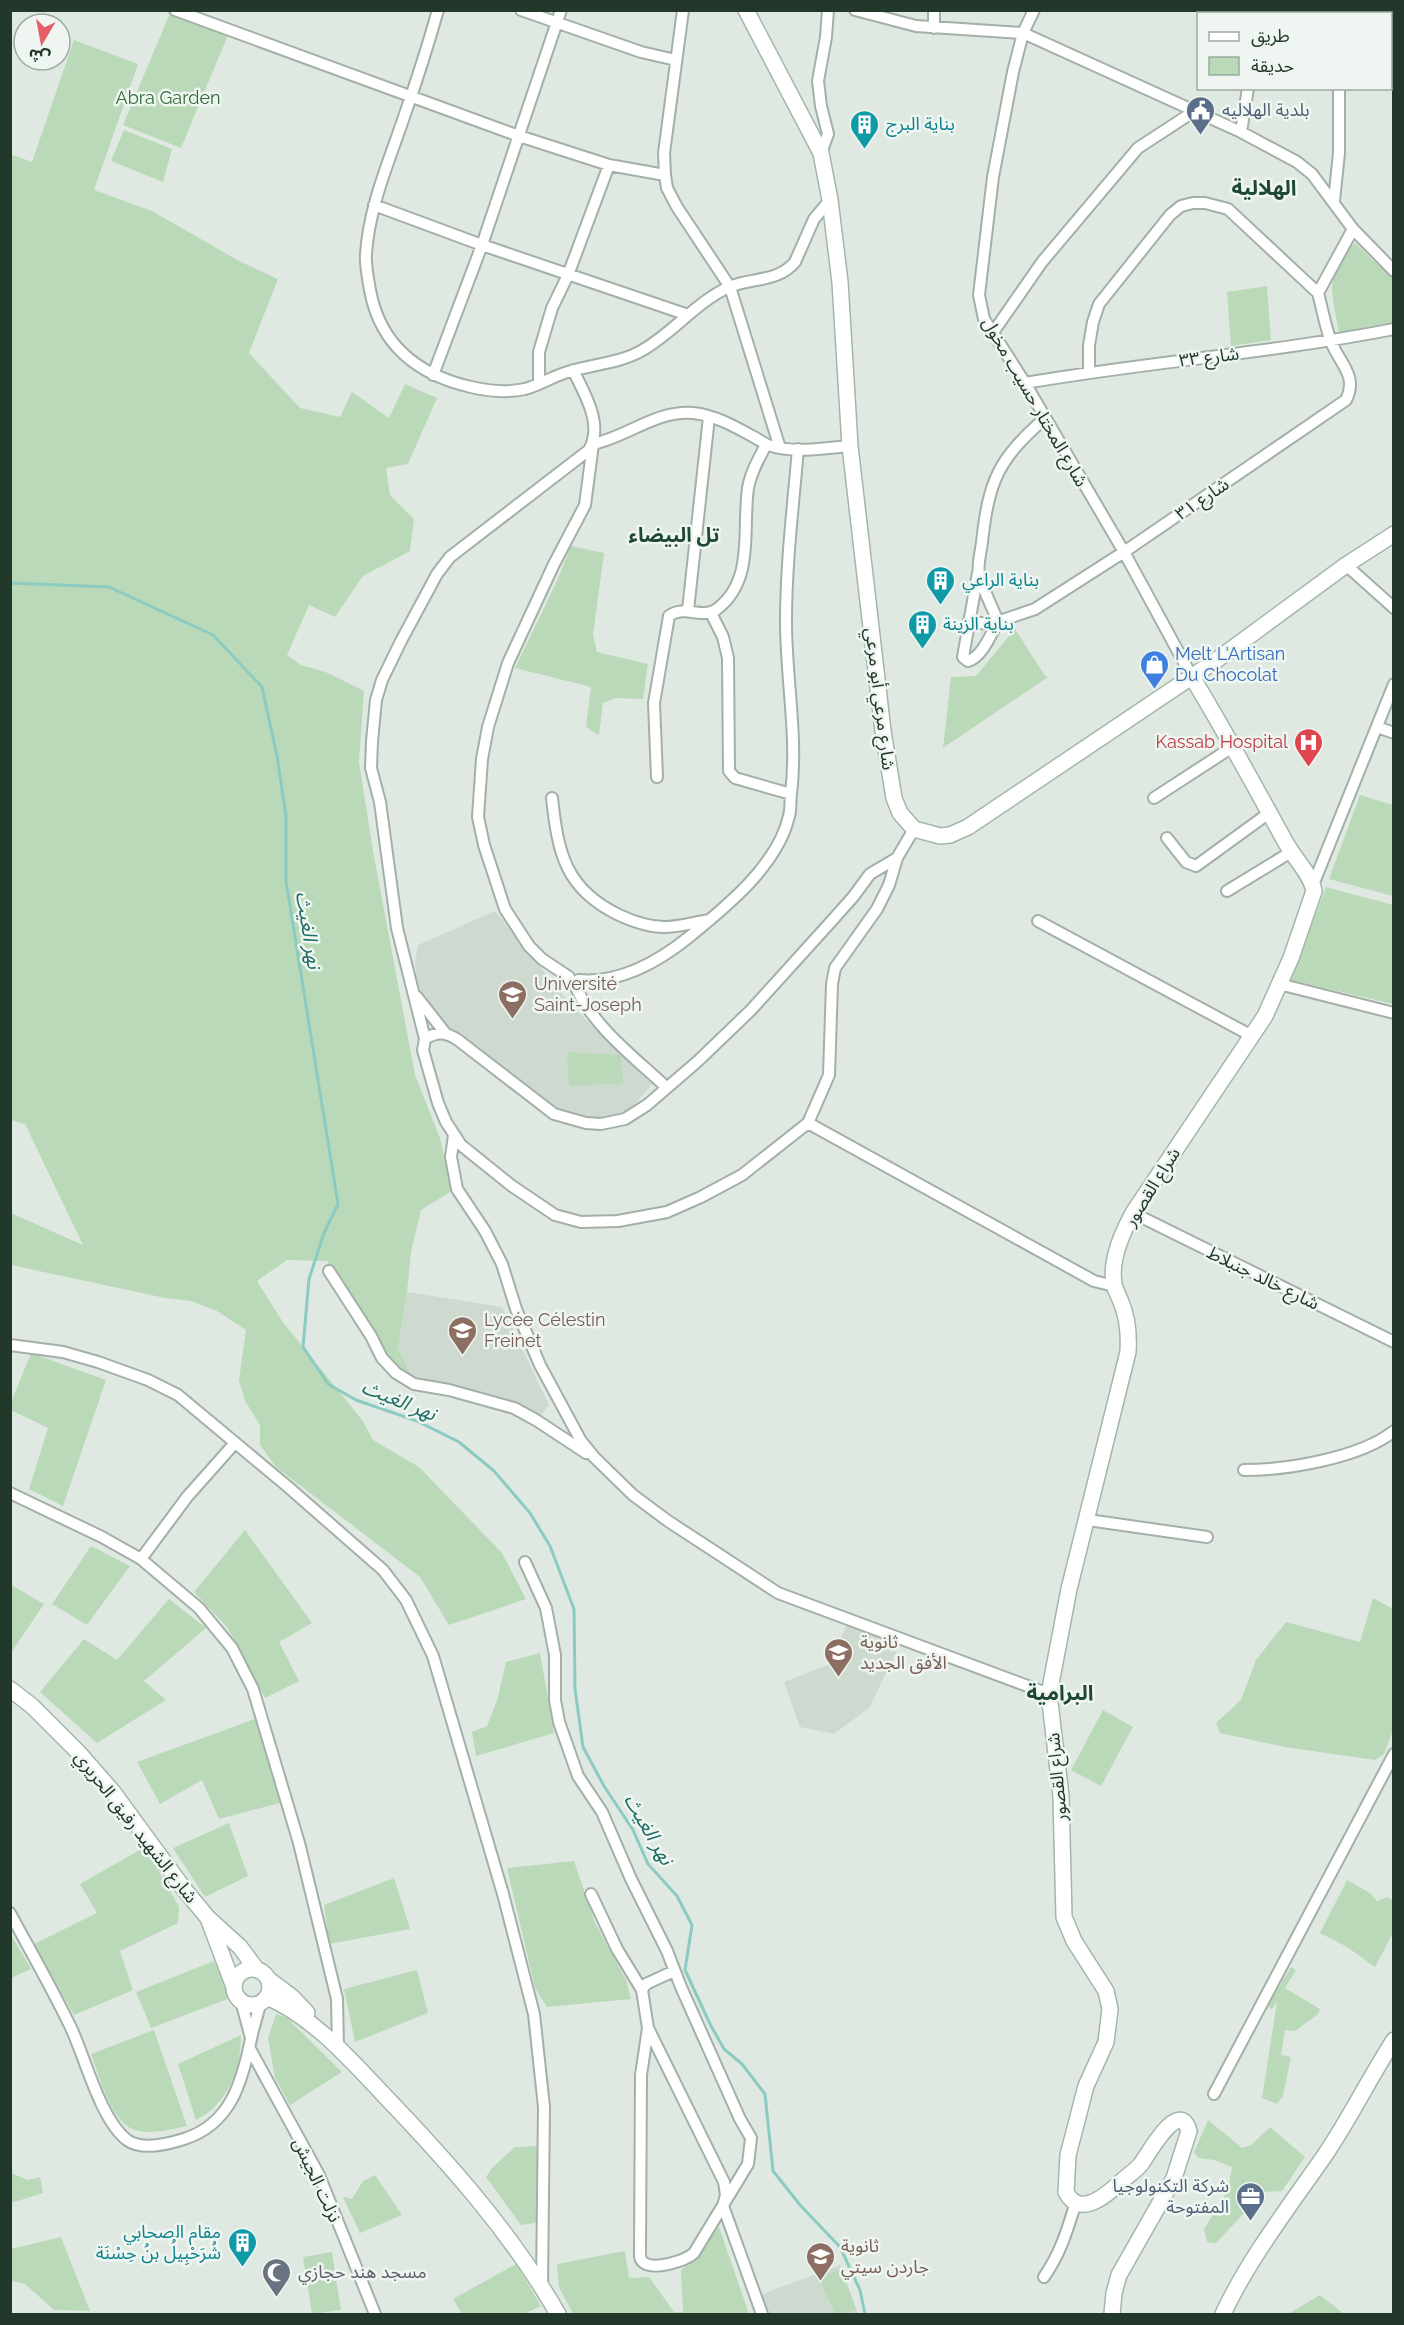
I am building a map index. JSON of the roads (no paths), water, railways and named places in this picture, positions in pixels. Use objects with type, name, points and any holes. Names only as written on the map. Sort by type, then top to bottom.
[{"type":"street","points":[[175,10],[191,13],[519,136],[609,165],[664,174]]},
{"type":"street","points":[[438,10],[412,96],[374,205],[366,255],[370,292],[379,319],[401,352],[433,375],[449,382],[502,391],[525,388],[573,370],[614,361],[640,351],[730,287],[776,277],[790,268],[795,262],[814,219],[830,200]]},
{"type":"street","points":[[521,10],[641,52],[676,60]]},
{"type":"street","points":[[433,375],[482,245],[561,10]]},
{"type":"street","points":[[683,10],[664,153],[664,174],[677,207],[730,287],[780,448]]},
{"type":"street","name":"شارع مرعي أبو مرعي","points":[[746,10],[821,153],[830,200],[840,282],[850,446],[883,731],[894,798],[900,813],[914,829]]},
{"type":"street","points":[[821,153],[828,134],[818,81],[828,10]]},
{"type":"street","points":[[855,10],[916,26],[1023,33],[1241,132],[1297,162],[1312,174],[1353,229],[1394,270]]},
{"type":"street","points":[[934,10],[934,28]]},
{"type":"street","name":"شارع المختار حسيب مخول","points":[[1034,10],[1023,33],[1013,72],[993,177],[979,295],[982,311],[992,334],[1025,383],[1044,419],[1124,552],[1192,677]]},
{"type":"street","points":[[1241,132],[1248,90]]},
{"type":"street","points":[[1334,201],[1339,153],[1340,90]]},
{"type":"street","points":[[992,334],[1042,262],[1138,148],[1193,112]]},
{"type":"street","points":[[539,382],[539,352],[552,308],[568,275],[609,165]]},
{"type":"street","points":[[1089,372],[1092,322],[1099,304],[1170,215],[1181,207],[1205,203],[1228,209],[1318,293],[1353,229]]},
{"type":"street","points":[[374,205],[482,245],[688,315]]},
{"type":"street","name":"شارع ٣١","points":[[968,622],[984,624],[998,622],[1035,609],[1124,552],[1346,400],[1349,394],[1350,378],[1330,341],[1318,293]]},
{"type":"street","name":"شارع ٣٣","points":[[1025,383],[1089,372],[1330,341],[1394,329]]},
{"type":"street","points":[[573,370],[592,412],[595,428],[585,506],[554,564],[508,663],[488,727],[482,759],[478,817],[491,872],[505,909],[529,946],[542,959],[574,980],[583,1000],[602,1026],[666,1087]]},
{"type":"street","points":[[850,446],[780,448],[766,445],[733,425],[709,417],[685,413],[658,418],[610,441],[593,444],[582,458],[450,556],[437,574],[400,641],[379,691],[375,711],[371,768],[380,802],[397,928],[425,1039],[423,1050],[442,1113],[454,1135],[469,1154],[555,1215],[581,1222],[599,1222],[639,1218],[667,1212],[742,1175],[808,1123],[829,1075],[832,993],[836,968],[877,909],[889,885],[897,858],[914,829],[940,836],[950,835],[968,827],[1192,677],[1346,565],[1394,534]]},
{"type":"street","points":[[688,610],[709,417]]},
{"type":"street","points":[[978,573],[998,622],[977,656],[968,661],[963,657],[992,485],[998,470],[1019,442],[1044,419]]},
{"type":"street","points":[[657,777],[654,703],[669,616],[678,611],[688,610],[711,613],[730,596],[740,581],[744,560],[748,487],[766,445]]},
{"type":"street","points":[[574,980],[613,978],[642,968],[666,953],[710,920],[757,874],[777,845],[789,816],[794,776],[786,623],[788,565],[798,449]]},
{"type":"street","points":[[1346,565],[1394,608]]},
{"type":"street","points":[[711,613],[723,637],[728,658],[729,771],[735,778],[791,794]]},
{"type":"street","points":[[1192,677],[1234,746],[1313,889]]},
{"type":"street","points":[[1313,889],[1394,684]]},
{"type":"street","points":[[1377,728],[1394,733]]},
{"type":"street","points":[[1155,798],[1234,746]]},
{"type":"street","points":[[552,798],[557,836],[569,871],[582,891],[602,907],[629,920],[663,927],[710,920]]},
{"type":"street","points":[[1167,838],[1190,866],[1196,866],[1269,813]]},
{"type":"street","points":[[1227,891],[1291,852]]},
{"type":"street","points":[[425,1039],[438,1033],[458,1040],[544,1109],[566,1119],[601,1124],[625,1119],[647,1105],[698,1061],[751,1010],[847,904],[870,874],[897,858]]},
{"type":"street","name":"شراع القصور","points":[[1076,2202],[1071,2200],[1066,2192],[1068,2155],[1086,2086],[1106,2042],[1110,2009],[1106,1991],[1074,1941],[1064,1917],[1061,1796],[1049,1694],[1069,1589],[1128,1352],[1127,1322],[1121,1299],[1114,1286],[1113,1269],[1119,1244],[1133,1213],[1265,1016],[1291,958],[1313,889]]},
{"type":"street","points":[[1038,921],[1252,1036]]},
{"type":"street","points":[[1279,984],[1394,1013]]},
{"type":"street","points":[[413,992],[446,1034]]},
{"type":"street","points":[[808,1123],[1094,1281],[1114,1286]]},
{"type":"street","points":[[454,1135],[451,1157],[457,1189],[485,1232],[502,1264],[516,1309],[540,1365],[571,1425],[594,1457]]},
{"type":"street","name":"شارع خالد جنبلاط","points":[[1133,1213],[1394,1342]]},
{"type":"street","points":[[328,1272],[371,1336],[382,1358],[396,1373],[414,1384],[449,1390],[514,1408],[536,1420],[594,1457],[642,1502],[778,1593],[1049,1694]]},
{"type":"street","points":[[10,1345],[63,1352],[148,1380],[178,1395],[383,1570],[406,1600],[433,1656],[503,1894],[534,2014],[544,2107],[542,2286]]},
{"type":"street","points":[[1244,1470],[1271,1470],[1299,1465],[1365,1447],[1394,1431]]},
{"type":"street","points":[[141,1559],[187,1497],[234,1444]]},
{"type":"street","points":[[10,1493],[102,1537],[141,1559],[199,1608],[232,1648],[253,1689],[299,1843],[337,1999],[338,2048]]},
{"type":"street","points":[[1088,1520],[1207,1537]]},
{"type":"street","points":[[525,1562],[546,1608],[555,1655],[555,1700],[565,1740],[578,1776],[602,1812],[631,1880],[668,1951],[674,1971],[740,2119],[751,2138],[748,2164],[691,2256],[683,2261],[653,2266],[642,2260],[640,2248],[641,2075],[648,2028]]},
{"type":"street","name":"شارع الشهيد رفيق الحريري","points":[[10,1689],[67,1739],[90,1765],[208,1918]]},
{"type":"street","points":[[1214,2094],[1394,1754]]},
{"type":"street","points":[[591,1894],[616,1949],[642,1990],[648,2028],[724,2182],[726,2195],[723,2206],[762,2314]]},
{"type":"street","points":[[10,1913],[62,2011],[112,2125],[129,2141],[142,2145],[167,2143],[191,2137],[214,2123],[234,2098],[264,2000],[270,1991],[262,1974]]},
{"type":"street","points":[[208,1918],[235,1941],[262,1974],[292,1997],[321,2032],[416,2128],[455,2172],[493,2217],[542,2286],[558,2314]]},
{"type":"street","points":[[208,1918],[238,1994],[250,2005],[264,2000],[288,2008],[321,2032]]},
{"type":"street","points":[[642,1990],[646,1984],[674,1971]]},
{"type":"street","points":[[238,1994],[237,1978],[243,1972],[262,1974]]},
{"type":"street","name":"نزلت الجيش","points":[[238,1994],[250,2044],[319,2175],[375,2314]]},
{"type":"street","points":[[1223,2314],[1394,2040]]},
{"type":"street","points":[[1044,2277],[1062,2247],[1076,2202],[1091,2204],[1100,2200],[1140,2165],[1167,2126],[1180,2121],[1187,2125],[1189,2134],[1174,2178],[1119,2276],[1114,2293],[1112,2314]]},
{"type":"waterway","name":"نهر الغيث","points":[[10,583],[109,587],[213,635],[262,687],[277,756],[286,816],[286,881],[338,1204],[324,1233],[309,1279],[303,1347],[328,1384],[356,1400],[417,1421],[459,1442],[494,1471],[530,1513],[550,1546],[574,1609],[575,1689],[583,1747],[604,1786],[633,1830],[648,1864],[677,1896],[692,1925],[685,1970],[724,2049],[742,2064],[765,2094],[773,2171],[801,2206],[840,2247],[860,2290],[865,2314]]},
{"type":"place","name":"بلدية الهلاليه","points":[[1201,136]]},
{"type":"place","name":"بناية البرج","points":[[865,150]]},
{"type":"place","name":"بناية الراعي","points":[[941,606]]},
{"type":"place","name":"بناية الزينة","points":[[922,650]]},
{"type":"place","name":"Melt L'Artisan Du Chocolat","points":[[1154,690]]},
{"type":"place","name":"Kassab Hospital","points":[[1309,768]]},
{"type":"place","name":"Université Saint-Joseph","points":[[513,1020]]},
{"type":"place","name":"Lycée Célestin Freinet","points":[[463,1356]]},
{"type":"place","name":"ثانوية الأفق الجديد","points":[[839,1678]]},
{"type":"place","name":"شركة التكنولوجيا المفتوحة","points":[[1250,2222]]},
{"type":"place","name":"مقام الصحابي شُرَحْبِيلُ بنُ حِسْنَة","points":[[242,2268]]},
{"type":"place","name":"ثانوية جاردن سيتي","points":[[820,2282]]},
{"type":"place","name":"مسجد هند حجازي","points":[[277,2298]]},
{"type":"district","name":"الهلالية","points":[[1264,188]]},
{"type":"district","name":"تل البيضاء","points":[[674,535]]},
{"type":"district","name":"البرامية","points":[[1060,1693]]},
{"type":"park label","name":"Abra Garden","points":[[168,98]]}]
